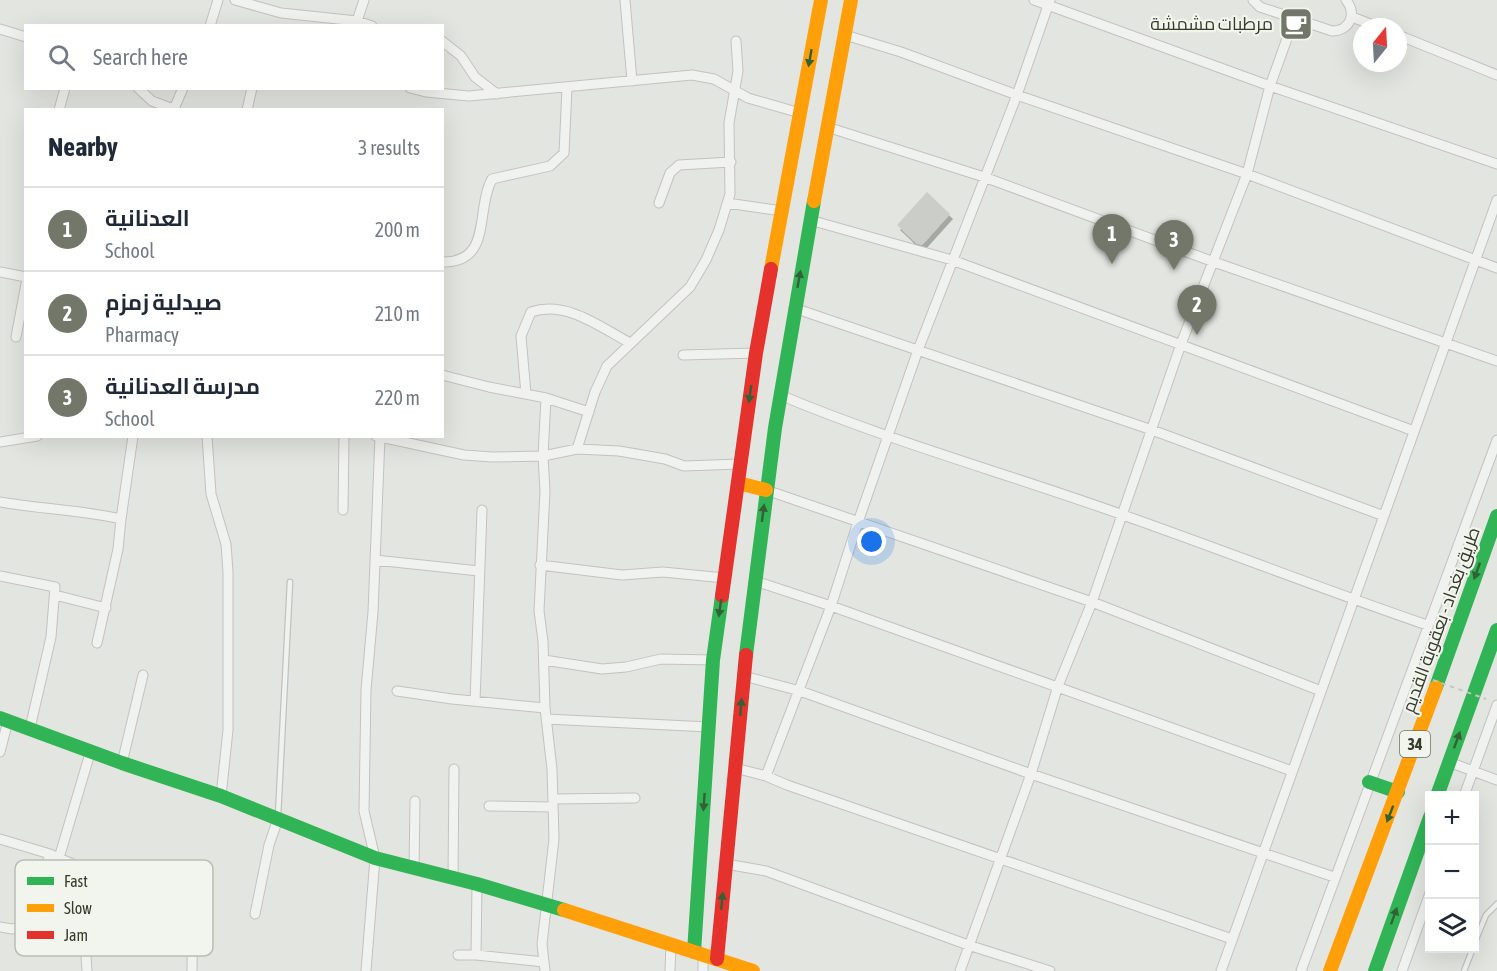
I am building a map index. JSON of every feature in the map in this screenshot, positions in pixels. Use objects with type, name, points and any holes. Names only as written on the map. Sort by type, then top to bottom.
[{"type":"main road","points":[[705,955],[709,727],[713,660],[756,353],[821,0]]},
{"type":"main road","points":[[705,955],[726,864],[765,490],[794,308],[851,0]]},
{"type":"main road","points":[[738,483],[765,490]]},
{"type":"main road","name":"طريق بغداد - بعقوبة القديم","points":[[1330,971],[1398,792],[1497,516]]},
{"type":"main road","name":"34","points":[[1438,791],[1497,630]]},
{"type":"main road","points":[[4,719],[221,796],[375,858],[546,904],[753,971]]},
{"type":"main road","points":[[1369,782],[1398,792]]},
{"type":"main road","points":[[1374,971],[1425,832]]},
{"type":"street","points":[[211,24],[218,0]]},
{"type":"street","points":[[235,0],[281,14],[357,21],[367,24]]},
{"type":"street","points":[[357,21],[364,0]]},
{"type":"street","points":[[625,0],[632,81]]},
{"type":"street","points":[[1034,0],[1049,2],[1269,86],[1497,164]]},
{"type":"street","points":[[1253,0],[1260,7],[1326,30],[1337,31],[1347,26],[1352,17],[1346,0]]},
{"type":"street","points":[[766,776],[831,606],[918,350],[1017,95],[1049,2]]},
{"type":"street","points":[[960,971],[1031,774],[1058,686],[1092,602],[1182,344],[1246,174],[1269,86],[1294,19]]},
{"type":"street","points":[[0,29],[24,36]]},
{"type":"street","points":[[845,35],[901,52],[1017,95],[1246,174],[1497,268]]},
{"type":"street","points":[[1407,39],[1497,75]]},
{"type":"street","points":[[577,449],[595,392],[608,366],[690,286],[706,260],[730,194],[729,123],[738,71],[736,40]]},
{"type":"street","points":[[444,43],[461,56],[475,77],[497,94]]},
{"type":"street","points":[[418,90],[469,96],[692,75],[714,79],[747,98],[800,113]]},
{"type":"street","points":[[444,262],[455,262],[469,256],[478,243],[487,189],[492,178],[550,166],[564,153],[567,88]]},
{"type":"street","points":[[60,108],[64,90]]},
{"type":"street","points":[[140,90],[152,100],[172,108]]},
{"type":"street","points":[[175,108],[182,90]]},
{"type":"street","points":[[247,108],[252,90]]},
{"type":"street","points":[[827,127],[984,177],[1214,262],[1497,361]]},
{"type":"street","points":[[659,203],[670,174],[680,165],[731,162]]},
{"type":"street","points":[[1221,971],[1497,200]]},
{"type":"street","points":[[727,203],[782,211]]},
{"type":"street","points":[[810,220],[952,260],[1414,431]]},
{"type":"street","points":[[0,272],[24,277]]},
{"type":"street","points":[[16,337],[24,295]]},
{"type":"street","points":[[526,394],[521,336],[531,312],[539,309],[562,308],[630,343]]},
{"type":"street","points":[[794,308],[1152,430],[1384,516]]},
{"type":"street","points":[[683,355],[756,353]]},
{"type":"street","points":[[444,376],[546,398],[589,412]]},
{"type":"street","points":[[780,395],[888,436],[1123,515],[1427,625]]},
{"type":"street","points":[[458,955],[476,955],[544,966],[542,944],[554,839],[539,611],[545,491],[543,456],[546,398]]},
{"type":"street","points":[[0,442],[25,438]]},
{"type":"street","points":[[97,643],[118,549],[133,438]]},
{"type":"street","points":[[207,438],[211,494],[226,544],[228,572],[228,730],[221,796]]},
{"type":"street","points":[[343,510],[344,438]]},
{"type":"street","points":[[366,971],[375,858],[364,811],[366,690],[373,612],[378,438]]},
{"type":"street","points":[[383,438],[464,455],[492,458],[543,456],[577,449],[619,451],[665,459],[684,466],[740,464]]},
{"type":"street","points":[[1301,971],[1497,440]]},
{"type":"street","points":[[765,490],[1092,602],[1321,691]]},
{"type":"street","points":[[0,502],[48,510],[92,513],[121,519]]},
{"type":"street","points":[[475,701],[482,510]]},
{"type":"street","points":[[375,560],[479,571]]},
{"type":"street","points":[[540,565],[622,575],[663,572],[725,578]]},
{"type":"street","points":[[0,576],[55,586],[51,638],[30,728]]},
{"type":"street","points":[[755,581],[1058,686],[1292,771]]},
{"type":"street","points":[[54,595],[106,608]]},
{"type":"street","points":[[544,660],[602,669],[626,668],[661,658],[713,660]]},
{"type":"street","points":[[123,763],[143,675]]},
{"type":"street","points":[[744,676],[800,692],[1334,878]]},
{"type":"street","points":[[397,691],[545,708]]},
{"type":"street","points":[[1466,791],[1497,705]]},
{"type":"street","points":[[0,752],[4,719]]},
{"type":"street","points":[[546,719],[709,727]]},
{"type":"street","points":[[53,860],[91,750]]},
{"type":"street","points":[[1449,762],[1497,780]]},
{"type":"street","points":[[735,768],[766,776],[1232,939]]},
{"type":"street","points":[[453,878],[454,769]]},
{"type":"street","points":[[489,806],[635,798]]},
{"type":"street","points":[[414,869],[415,801]]},
{"type":"street","points":[[255,914],[269,844],[278,819]]},
{"type":"street","points":[[0,839],[63,860]]},
{"type":"street","points":[[726,864],[766,871],[968,945],[1050,971]]},
{"type":"street","points":[[476,955],[477,884]]},
{"type":"street","points":[[1402,971],[1428,899]]},
{"type":"street","points":[[0,927],[15,928]]},
{"type":"street","points":[[670,971],[671,944]]},
{"type":"street","points":[[703,971],[705,955]]},
{"type":"street","points":[[86,956],[87,971]]},
{"type":"street","points":[[192,956],[192,971]]},
{"type":"lane","points":[[278,819],[290,582]]},
{"type":"lane","points":[[1479,932],[1486,915],[1497,904]]},
{"type":"lane","points":[[1464,971],[1471,953]]},
{"type":"path","points":[[1416,674],[1486,699]]},
{"type":"building","points":[[927,192],[950,214],[922,245],[916,243],[897,225]]},
{"type":"traffic: fast","points":[[746,655],[775,428],[814,201]]},
{"type":"traffic: fast","points":[[1436,687],[1497,516]]},
{"type":"traffic: fast","points":[[694,952],[713,660],[722,596]]},
{"type":"traffic: fast","points":[[1439,791],[1497,630]]},
{"type":"traffic: fast","points":[[0,718],[122,763],[221,796],[375,858],[477,884],[564,910]]},
{"type":"traffic: fast","points":[[1369,782],[1398,792]]},
{"type":"traffic: fast","points":[[1375,971],[1425,831]]},
{"type":"traffic: slow","points":[[771,269],[821,0]]},
{"type":"traffic: slow","points":[[814,201],[851,0]]},
{"type":"traffic: slow","points":[[738,483],[766,490]]},
{"type":"traffic: slow","points":[[1330,971],[1436,687]]},
{"type":"traffic: slow","points":[[564,910],[753,971]]},
{"type":"traffic: jam","points":[[722,596],[756,353],[771,269]]},
{"type":"traffic: jam","points":[[717,959],[746,655]]},
{"type":"place","name":"مرطبات مشمشة","points":[[1296,24]]},
{"type":"place","name":"العدنانية","points":[[1112,264]]},
{"type":"place","name":"مدرسة العدنانية","points":[[1174,270]]},
{"type":"place","name":"صيدلية زمزم","points":[[1197,335]]}]
